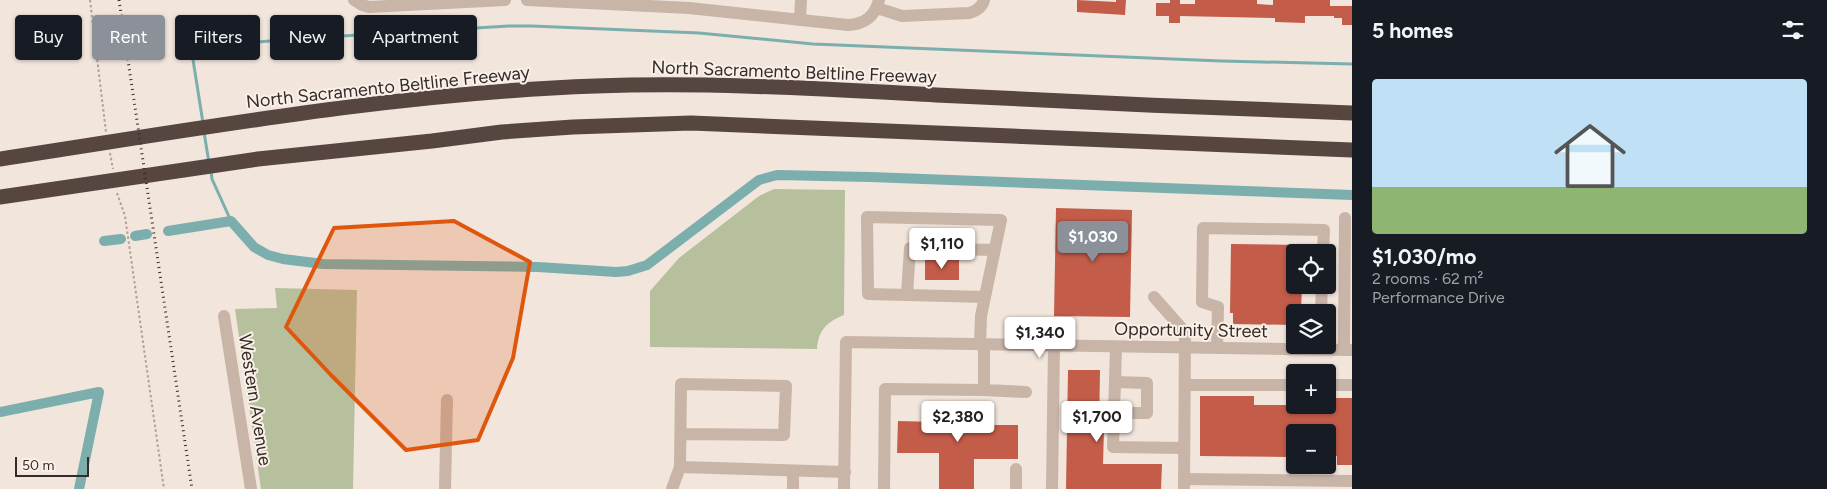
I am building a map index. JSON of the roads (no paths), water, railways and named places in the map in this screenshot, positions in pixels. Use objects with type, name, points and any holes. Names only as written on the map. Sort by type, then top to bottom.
[{"type":"highway","name":"North Sacramento Beltline Freeway","points":[[1,158],[331,109],[462,94],[595,86],[727,84],[1151,106],[1352,111]]},
{"type":"highway","points":[[0,197],[258,159],[502,132],[573,127],[691,123],[1352,150]]},
{"type":"street","points":[[354,0],[362,6],[369,7],[505,0]]},
{"type":"street","points":[[527,0],[689,8],[855,24],[868,20],[878,4],[902,16],[969,13],[977,10],[984,0]]},
{"type":"street","points":[[800,20],[801,0]]},
{"type":"street","points":[[984,298],[868,294],[867,217],[1000,220],[981,316],[984,390]]},
{"type":"street","points":[[1345,218],[1348,350]]},
{"type":"street","points":[[1217,348],[1218,307],[1202,302],[1203,228],[1324,230],[1323,244]]},
{"type":"street","points":[[907,295],[910,248],[994,250]]},
{"type":"street","points":[[1154,298],[1185,332],[1184,484],[1294,485],[1352,481]]},
{"type":"street","name":"Western Avenue","points":[[224,316],[251,489]]},
{"type":"street","name":"Opportunity Street","points":[[844,489],[846,342],[1348,350]]},
{"type":"street","points":[[1052,489],[1054,346]]},
{"type":"street","points":[[1116,347],[1113,447],[1184,448]]},
{"type":"street","points":[[1114,413],[1146,413],[1147,383],[1115,382]]},
{"type":"street","points":[[672,489],[680,467],[682,384],[786,386],[784,435],[681,434]]},
{"type":"street","points":[[1185,385],[1286,385]]},
{"type":"street","points":[[1336,385],[1352,386]]},
{"type":"street","points":[[884,489],[885,389],[1026,392]]},
{"type":"street","points":[[445,489],[447,400]]},
{"type":"street","points":[[680,467],[845,472]]},
{"type":"street","points":[[1016,469],[1016,489]]},
{"type":"street","points":[[792,489],[793,471]]},
{"type":"waterway","points":[[203,123],[191,47],[509,26],[699,33],[813,44],[1221,61],[1352,64]]},
{"type":"waterway","points":[[204,132],[209,163]]},
{"type":"waterway","points":[[211,171],[212,179],[231,221]]},
{"type":"waterway","points":[[168,231],[231,221],[254,247],[268,255],[283,259],[323,264],[538,267],[616,272],[628,271],[647,265],[759,180],[777,175],[1352,195]]},
{"type":"waterway","points":[[135,236],[147,234]]},
{"type":"waterway","points":[[104,241],[121,239]]},
{"type":"waterway","points":[[0,412],[99,392],[79,489]]},
{"type":"railway","points":[[119,0],[192,489]]}]
